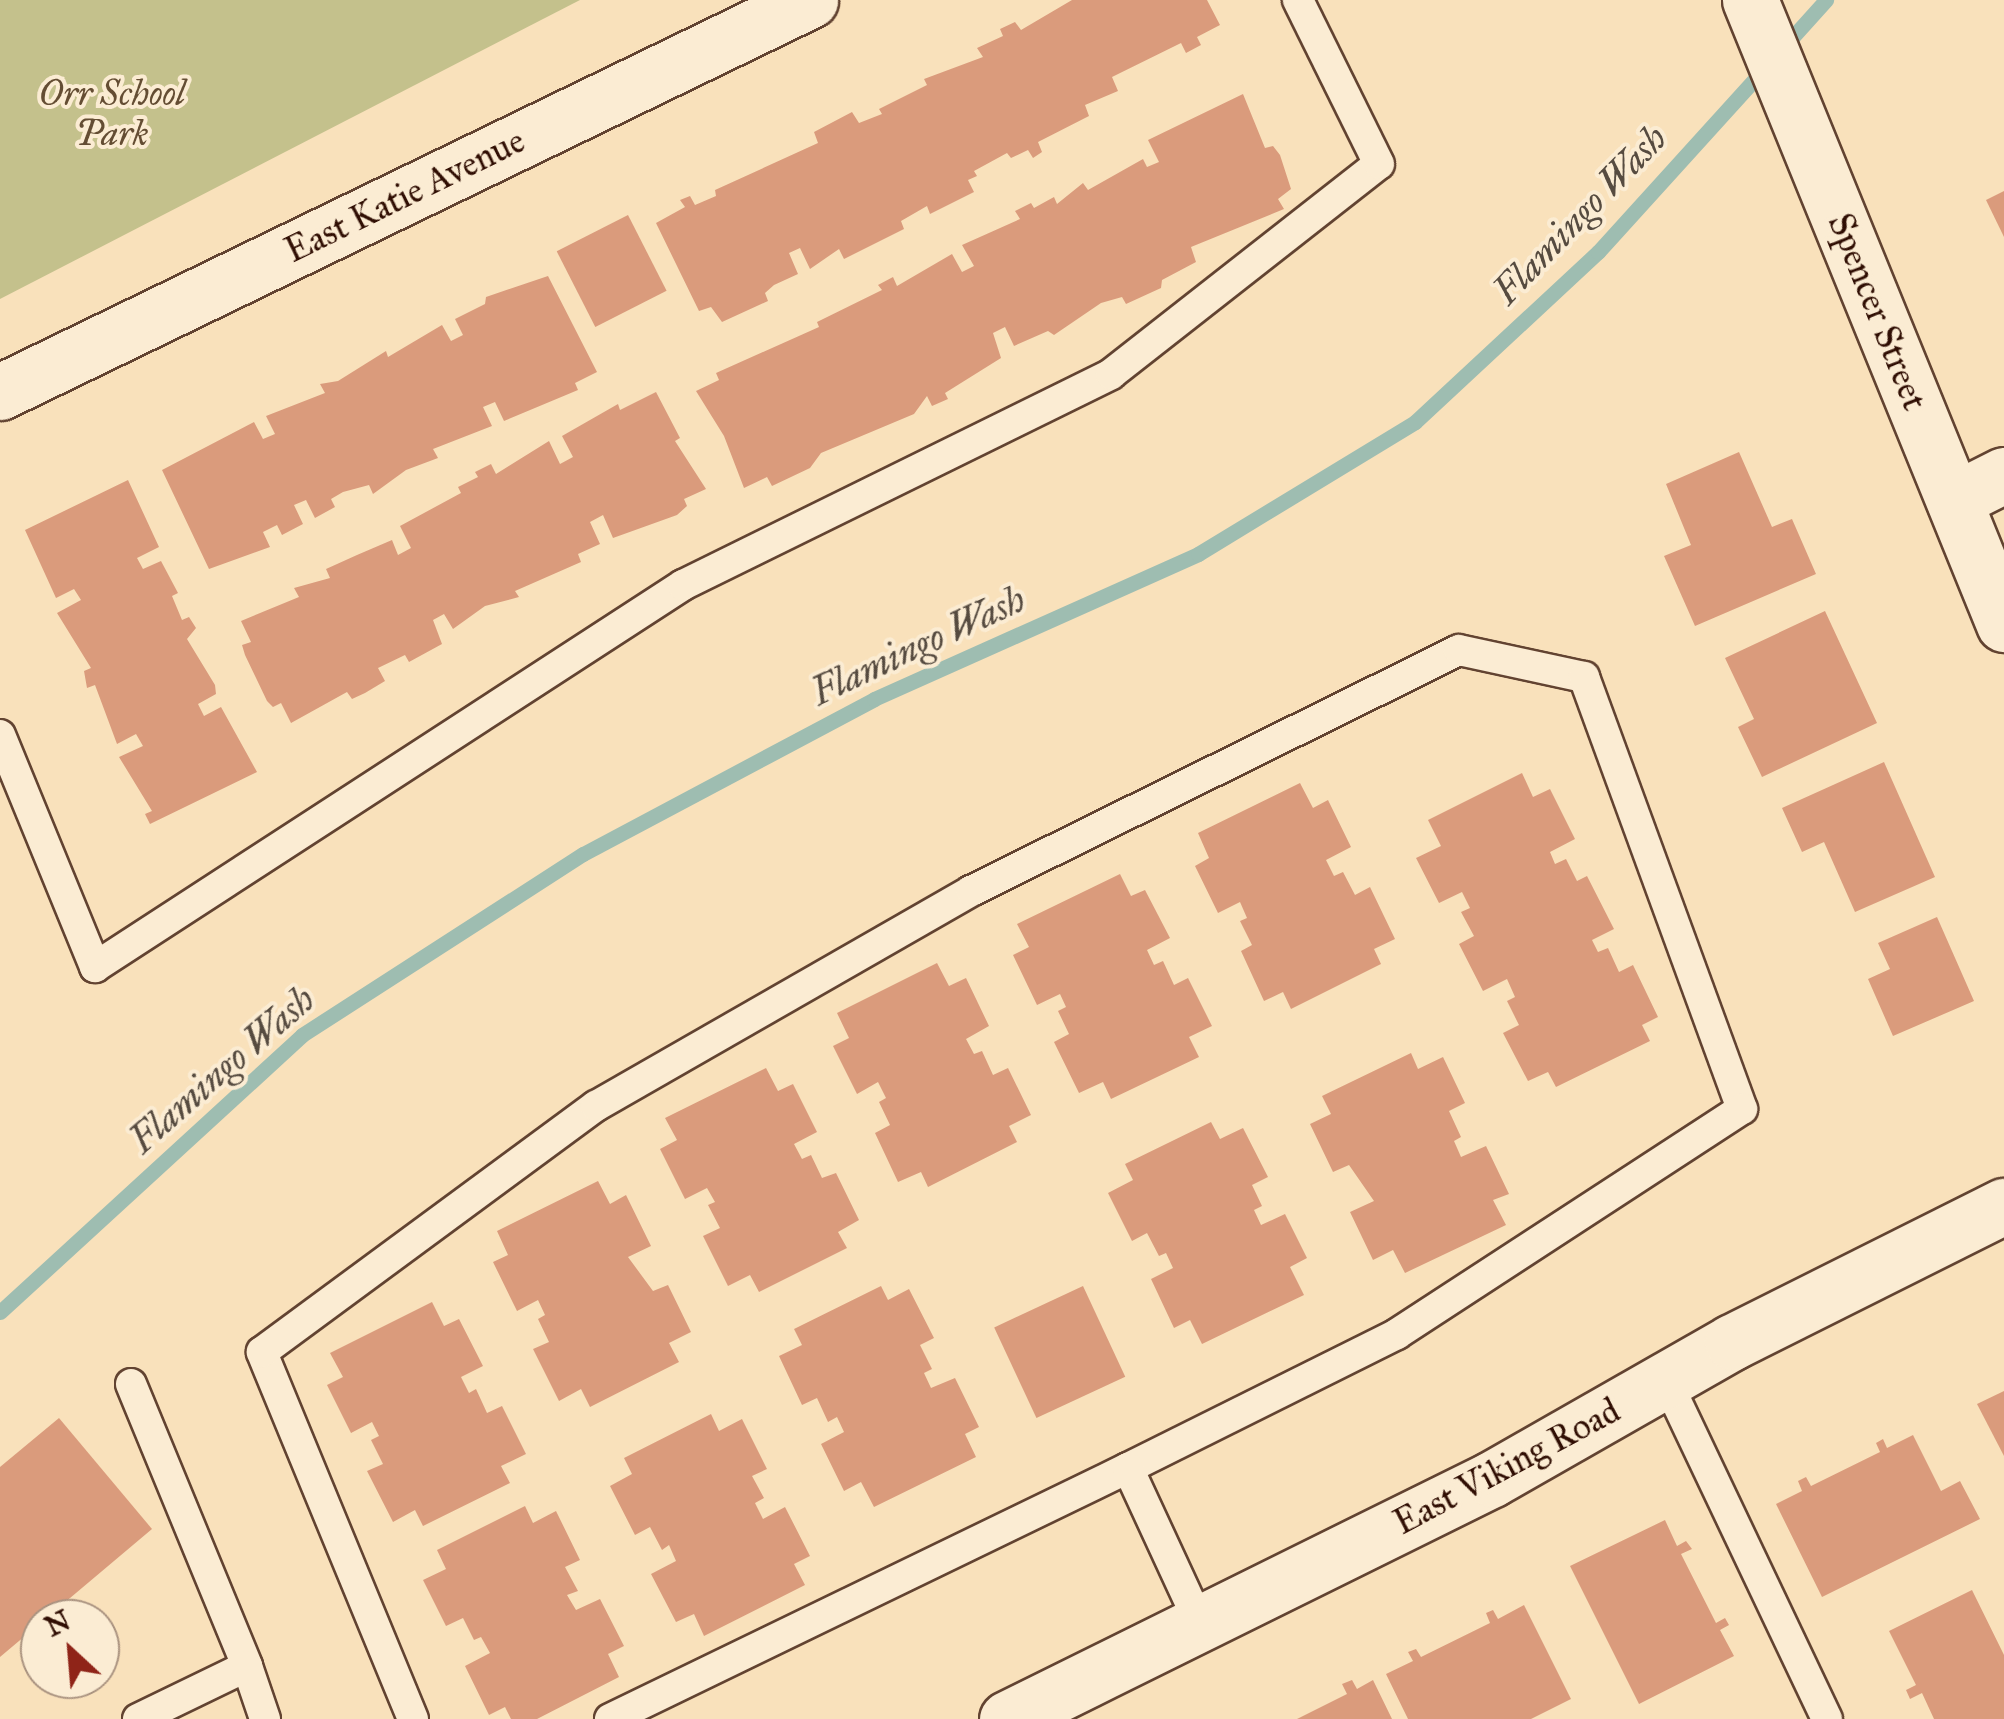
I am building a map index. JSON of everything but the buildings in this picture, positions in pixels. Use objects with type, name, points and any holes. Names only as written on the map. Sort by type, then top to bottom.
[{"type":"street","name":"East Katie Avenue","points":[[0,392],[810,0]]},
{"type":"street","name":"Spencer Street","points":[[1750,0],[2004,624]]},
{"type":"street","points":[[1954,500],[2004,475]]},
{"type":"street","name":"East Viking Road","points":[[1006,1719],[1492,1479],[1666,1380],[2004,1206]]},
{"type":"lane","points":[[0,735],[95,967],[683,585],[1111,374],[1379,164],[1298,0]]},
{"type":"lane","points":[[413,1719],[262,1352],[596,1106],[971,891],[1459,650],[1584,676],[1742,1109],[1397,1334],[610,1719]]},
{"type":"lane","points":[[1666,1380],[1828,1719]]},
{"type":"lane","points":[[131,1384],[266,1719]]},
{"type":"lane","points":[[1128,1468],[1200,1624]]},
{"type":"lane","points":[[138,1719],[246,1666]]},
{"type":"green space","name":"Orr School Park","points":[[0,0],[580,0],[0,299]]},
{"type":"waterway","name":"Flamingo Wash","points":[[1780,51],[1826,0]]},
{"type":"waterway","name":"Flamingo Wash","points":[[0,1312],[302,1035],[583,854],[874,699],[1198,554],[1415,422],[1598,252],[1765,68]]}]
